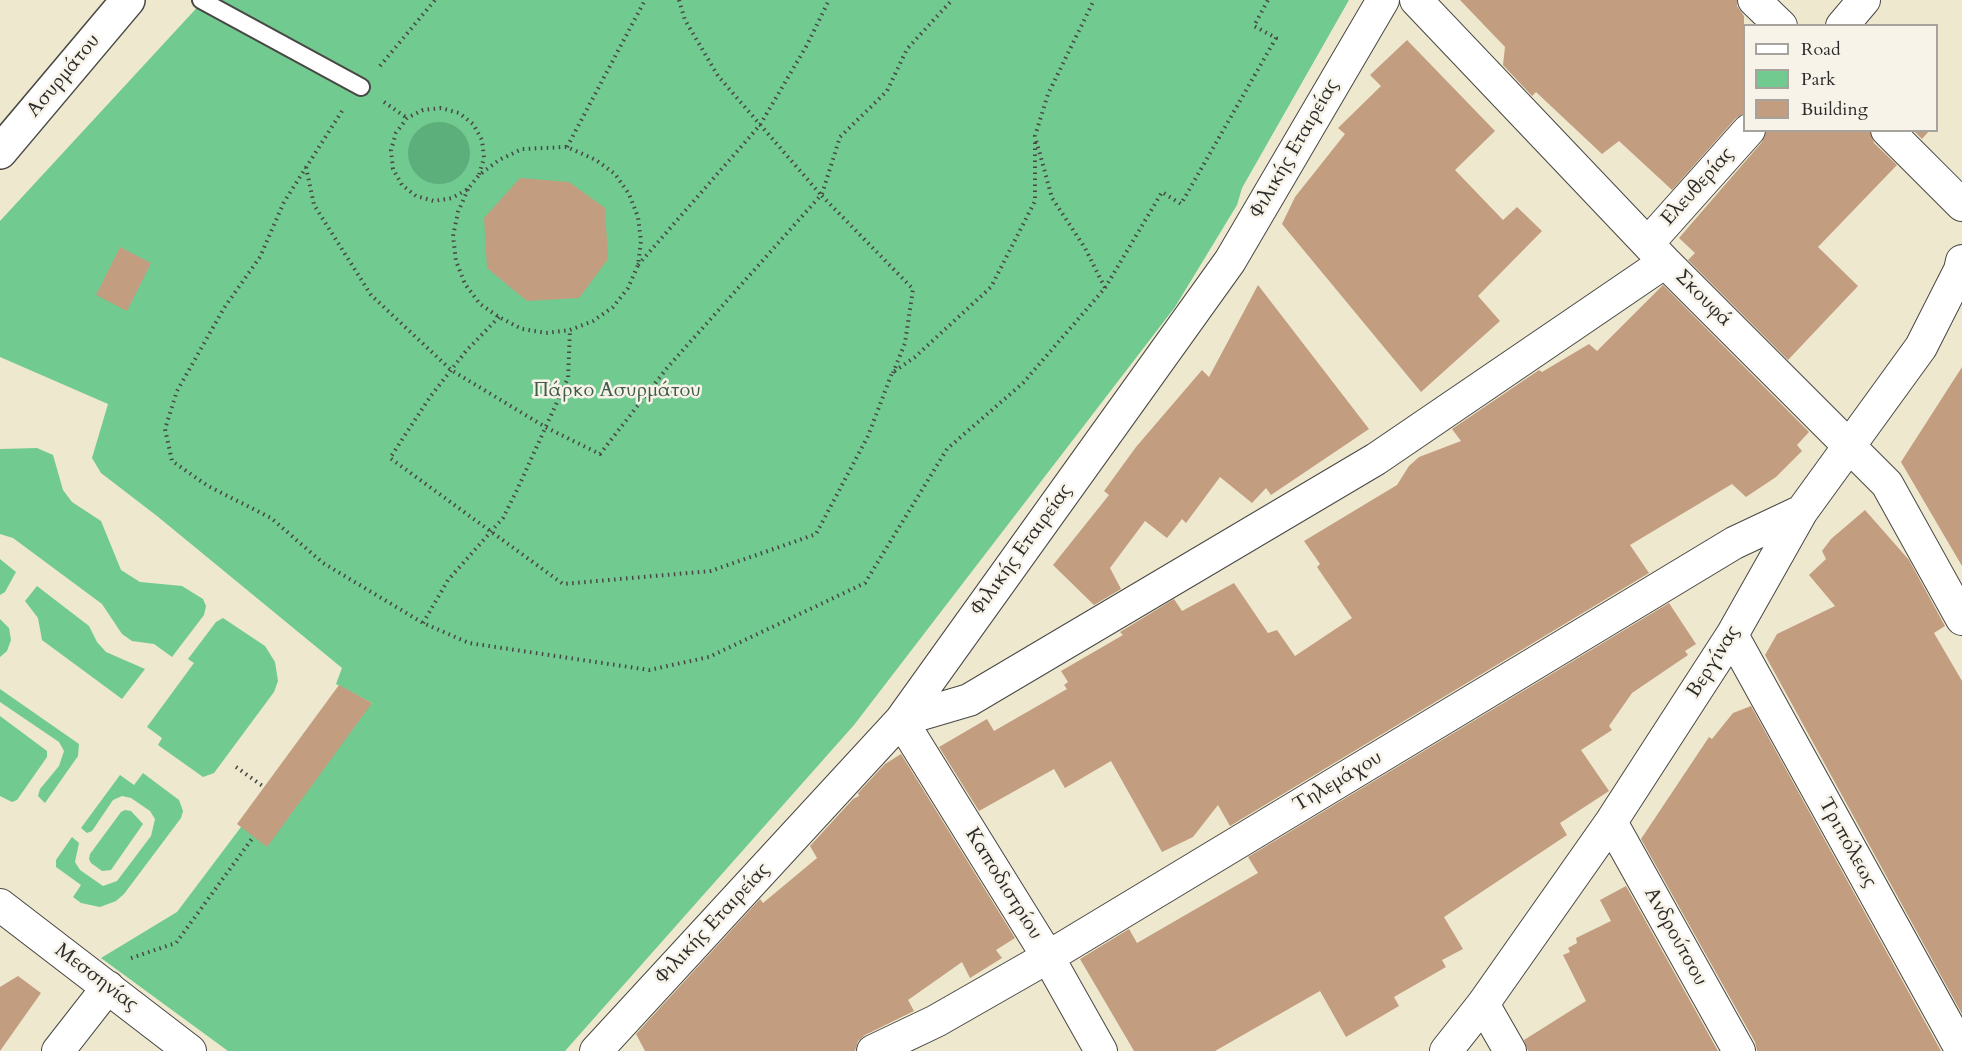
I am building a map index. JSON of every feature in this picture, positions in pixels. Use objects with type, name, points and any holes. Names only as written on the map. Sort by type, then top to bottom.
[{"type":"street","name":"Ασυρμάτου","points":[[0,152],[129,0]]},
{"type":"street","name":"Φιλικής Εταιρείας","points":[[596,1051],[901,720],[1230,261],[1383,0]]},
{"type":"street","name":"Σκουφά","points":[[1416,0],[1657,252],[1887,484],[1962,619]]},
{"type":"street","points":[[1754,0],[1779,24]]},
{"type":"street","points":[[1844,24],[1864,0]]},
{"type":"street","name":"Ελευθερίας","points":[[901,720],[969,700],[1365,465],[1657,252],[1747,132]]},
{"type":"street","points":[[1889,132],[1962,205]]},
{"type":"street","name":"Βεργίνας","points":[[1444,1051],[1483,1004],[1611,822],[1732,635],[1802,511],[1851,446],[1920,347],[1961,267]]},
{"type":"street","name":"Τηλεμάχου","points":[[873,1051],[936,1021],[1048,957],[1734,543],[1802,511]]},
{"type":"street","name":"Τριπόλεως","points":[[1732,635],[1962,1051]]},
{"type":"street","name":"Καποδιστρίου","points":[[901,720],[1048,957],[1101,1051]]},
{"type":"street","name":"Ανδρούτσου","points":[[1611,822],[1740,1051]]},
{"type":"street","name":"Μεσσηνίας","points":[[0,905],[190,1051]]},
{"type":"street","points":[[58,1051],[108,987]]},
{"type":"street","points":[[1483,1004],[1510,1051]]},
{"type":"lane","points":[[201,0],[361,87]]},
{"type":"path","points":[[435,0],[361,87],[284,202],[260,257],[224,308],[177,391],[165,429],[172,461],[208,486],[271,518],[323,562],[423,623],[469,643],[649,670],[709,657],[788,622],[865,583],[947,449],[1023,383],[1105,288],[1162,192],[1181,204],[1276,38],[1254,26],[1268,0]]},
{"type":"path","points":[[567,147],[645,0]]},
{"type":"path","points":[[499,317],[429,397],[390,458],[563,584],[711,571],[816,534],[868,436],[905,343],[913,289],[822,195],[718,76],[685,20],[679,0]]},
{"type":"path","points":[[638,265],[760,125],[807,45],[829,0]]},
{"type":"path","points":[[306,167],[314,205],[370,295],[451,370],[547,428],[600,454],[667,368],[822,195],[840,136],[887,91],[907,49],[952,0]]},
{"type":"path","points":[[892,373],[915,357],[991,287],[1035,201],[1035,136],[1048,94],[1095,0]]},
{"type":"path","points":[[468,189],[452,198],[434,201],[416,196],[402,185],[393,169],[391,150],[396,133],[407,118],[423,110],[441,108],[459,113],[473,124],[482,140],[484,158],[479,175]]},
{"type":"path","points":[[1035,136],[1052,198],[1085,248],[1105,288]]},
{"type":"path","points":[[567,147],[615,174],[629,194],[638,217],[641,241],[638,265],[628,288],[613,307],[593,321],[570,330],[546,333],[522,329],[480,304],[465,284],[456,261],[453,236],[458,212],[468,189],[479,175],[499,159],[522,149],[567,147]]},
{"type":"path","points":[[423,623],[448,580],[503,518],[547,428],[568,378],[570,330]]},
{"type":"path","points":[[236,767],[264,787]]},
{"type":"path","points":[[108,987],[127,960],[176,943],[254,836]]},
{"type":"green space","name":"Πάρκο Ασυρμάτου","points":[[204,0],[1349,0],[1242,188],[1237,205],[1175,307],[854,725],[565,1051],[228,1051],[101,958],[177,912],[241,827],[372,703],[336,684],[342,668],[101,473],[92,458],[108,404],[0,357],[0,221]]},
{"type":"green space","points":[[433,122],[445,122],[461,131],[468,141],[470,153],[468,165],[461,175],[445,184],[433,184],[422,179],[413,170],[408,159],[408,147],[413,136],[422,127]]},
{"type":"green space","points":[[37,448],[53,455],[63,490],[72,502],[101,521],[121,570],[140,582],[182,586],[203,599],[206,606],[204,615],[172,657],[154,644],[132,641],[122,634],[102,604],[13,538],[0,534],[0,449]]},
{"type":"green space","points":[[0,559],[16,572],[5,592],[0,595]]},
{"type":"green space","points":[[37,586],[89,626],[97,642],[106,652],[145,669],[122,699],[42,640],[38,618],[25,601]]},
{"type":"green space","points":[[223,618],[265,646],[275,662],[278,681],[274,692],[214,773],[203,777],[158,745],[162,738],[147,727],[194,663],[188,659],[216,622]]},
{"type":"green space","points":[[0,619],[9,628],[11,640],[7,651],[0,657]]},
{"type":"green space","points":[[0,689],[79,744],[78,756],[45,803],[38,796],[40,789],[59,766],[64,751],[59,742],[0,702]]},
{"type":"green space","points":[[0,716],[47,751],[47,757],[17,800],[12,802],[0,796]]},
{"type":"green space","points":[[143,773],[179,800],[183,811],[181,818],[124,894],[116,901],[100,907],[81,903],[73,897],[81,885],[56,867],[56,860],[72,837],[79,843],[75,862],[80,870],[103,886],[117,881],[151,836],[155,819],[150,811],[131,798],[122,796],[113,800],[92,831],[87,833],[81,828],[120,775],[134,785]]},
{"type":"green space","points":[[131,811],[143,824],[111,870],[102,871],[91,863],[90,854],[121,812]]},
{"type":"building","points":[[1460,0],[1737,0],[1737,6],[1744,16],[1743,114],[1736,118],[1672,190],[1619,141],[1602,154],[1536,92],[1532,96],[1503,65],[1505,47]]},
{"type":"building","points":[[1407,40],[1495,131],[1455,170],[1503,220],[1517,207],[1542,231],[1478,296],[1500,321],[1421,392],[1282,224],[1295,197],[1345,134],[1338,128],[1381,86],[1370,75]]},
{"type":"building","points":[[1766,132],[1871,132],[1874,143],[1897,165],[1818,247],[1858,286],[1788,360],[1688,260],[1695,253],[1679,238],[1762,142]]},
{"type":"building","points":[[1915,132],[1928,132],[1922,139]]},
{"type":"building","points":[[520,178],[569,182],[605,208],[608,259],[579,298],[527,301],[487,268],[484,218]]},
{"type":"building","points":[[120,247],[151,263],[127,311],[96,295]]},
{"type":"building","points":[[1258,285],[1369,429],[1271,495],[1266,488],[1252,503],[1220,477],[1186,523],[1182,519],[1167,538],[1145,521],[1110,568],[1121,589],[1094,605],[1053,565],[1109,495],[1104,491],[1136,447],[1202,370],[1209,377]]},
{"type":"building","points":[[1663,285],[1809,432],[1797,445],[1802,451],[1776,477],[1746,497],[1732,484],[1630,545],[1649,573],[1230,826],[1218,805],[1193,837],[1162,852],[1111,761],[1065,788],[1054,769],[979,811],[939,747],[987,719],[994,731],[1067,689],[1064,685],[1068,682],[1061,671],[1123,635],[1120,632],[1174,599],[1182,611],[1234,583],[1268,633],[1277,630],[1295,656],[1352,618],[1317,567],[1320,564],[1304,541],[1397,485],[1409,466],[1419,457],[1461,441],[1452,429],[1539,370],[1542,372],[1589,344],[1597,351]]},
{"type":"building","points":[[1962,367],[1962,566],[1901,462]]},
{"type":"building","points":[[1865,510],[1909,560],[1945,626],[1934,633],[1962,681],[1962,1014],[1765,655],[1777,634],[1835,606],[1809,575],[1826,559],[1822,551],[1831,539]]},
{"type":"building","points":[[1669,603],[1696,644],[1685,651],[1688,655],[1632,693],[1609,726],[1612,730],[1581,750],[1609,791],[1560,823],[1567,835],[1444,917],[1463,949],[1442,960],[1446,967],[1394,997],[1399,1006],[1346,1037],[1320,991],[1215,1051],[1134,1051],[1080,959],[1129,929],[1137,943],[1258,873],[1248,857]]},
{"type":"building","points":[[339,685],[372,703],[267,847],[237,824]]},
{"type":"building","points":[[1751,706],[1941,1051],[1757,1051],[1755,1042],[1641,839],[1709,737],[1712,739],[1733,713]]},
{"type":"building","points":[[901,754],[1015,938],[996,950],[1002,958],[970,978],[962,962],[908,1000],[914,1011],[865,1035],[858,1041],[855,1051],[645,1051],[636,1034],[760,899],[763,903],[817,858],[810,846],[853,799],[859,796],[858,793],[885,764]]},
{"type":"building","points":[[1626,886],[1718,1051],[1528,1051],[1524,1040],[1586,1001],[1563,955],[1570,952],[1568,948],[1577,943],[1576,938],[1611,921],[1600,900]]},
{"type":"building","points":[[18,976],[41,993],[0,1051],[0,987]]}]
